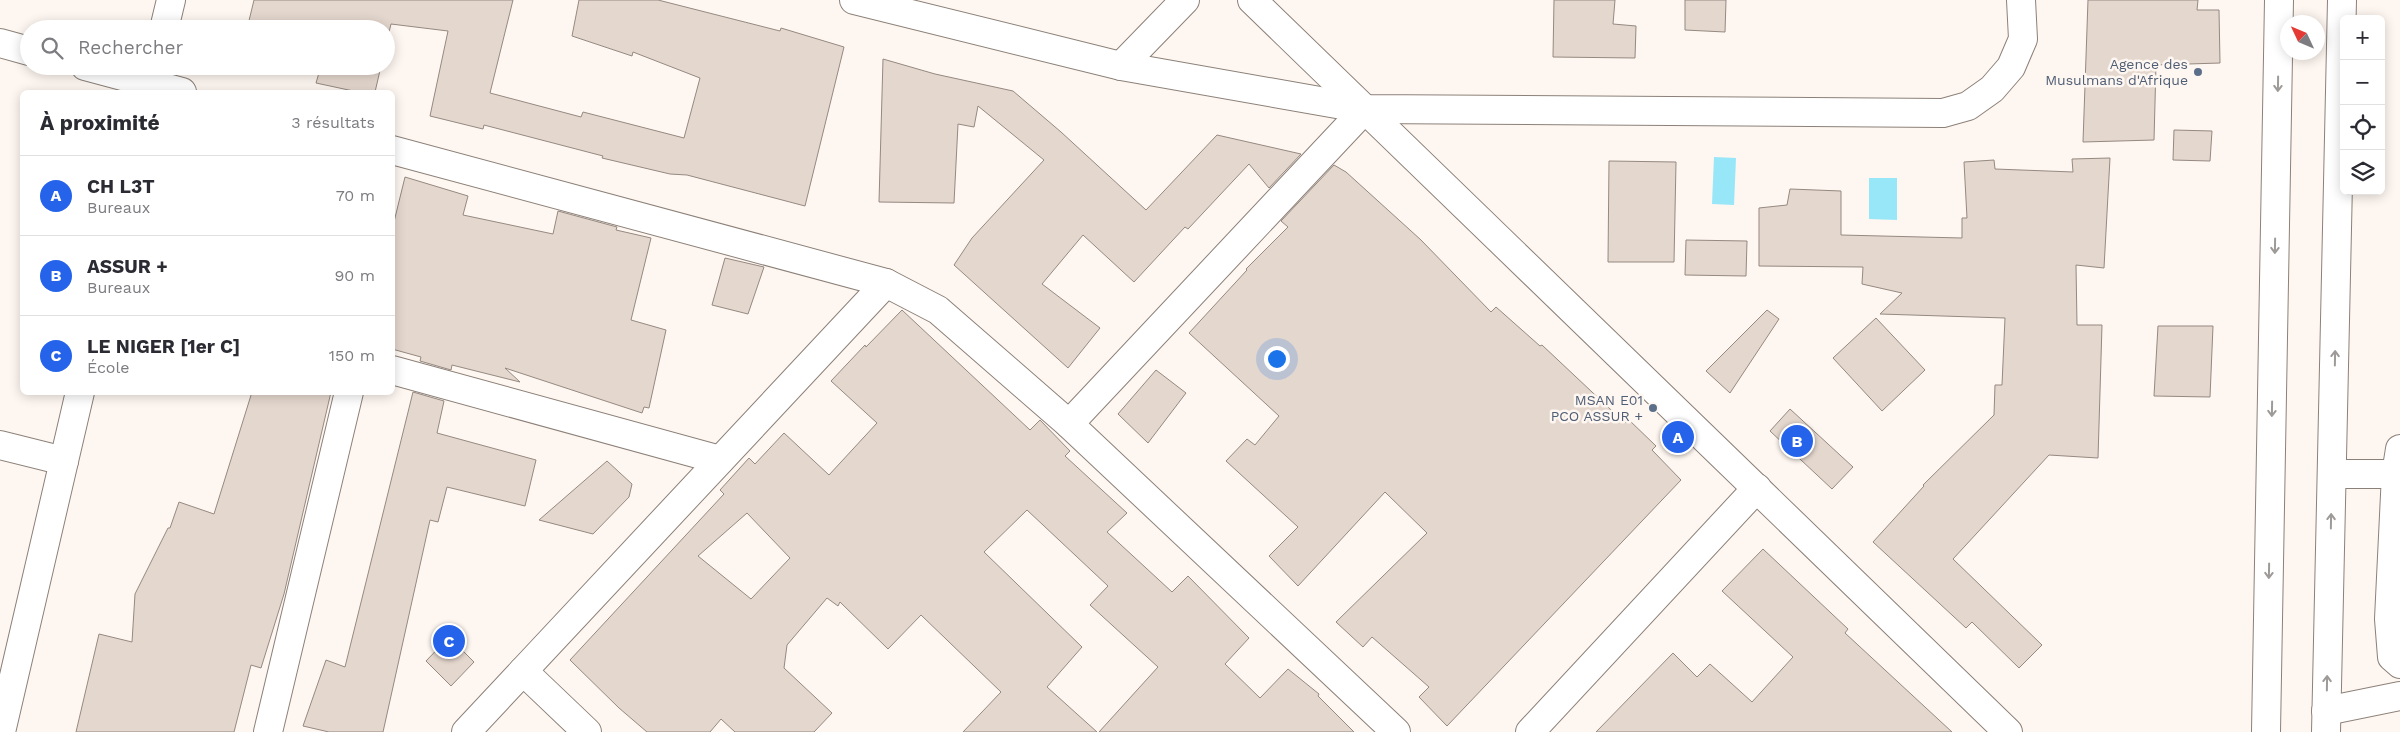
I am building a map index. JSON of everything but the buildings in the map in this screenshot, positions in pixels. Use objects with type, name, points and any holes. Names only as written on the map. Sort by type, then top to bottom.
[{"type":"street","points":[[166,20],[171,0]]},
{"type":"street","points":[[854,0],[1121,66],[1365,109],[1943,113],[1968,106],[1992,90],[2011,67],[2022,39],[2021,0]]},
{"type":"street","points":[[1121,66],[1185,0]]},
{"type":"street","points":[[1252,0],[2008,732]]},
{"type":"street","points":[[2266,732],[2279,0]]},
{"type":"street","points":[[2342,0],[2326,722],[2400,696]]},
{"type":"street","points":[[0,43],[20,49]]},
{"type":"street","points":[[125,75],[152,81],[177,90]]},
{"type":"street","points":[[1069,424],[1365,109]]},
{"type":"street","points":[[395,151],[886,283],[938,310],[1069,424],[1396,732]]},
{"type":"street","points":[[466,732],[886,283]]},
{"type":"street","points":[[395,371],[720,460]]},
{"type":"street","points":[[1,732],[79,395]]},
{"type":"street","points":[[268,732],[348,395]]},
{"type":"street","points":[[0,445],[64,461]]},
{"type":"street","points":[[2332,474],[2398,462],[2388,619],[2392,657],[2400,664]]},
{"type":"street","points":[[1530,732],[1757,488]]},
{"type":"street","points":[[524,671],[587,732]]},
{"type":"water","points":[[1714,157],[1736,158],[1734,205],[1712,204]]},
{"type":"water","points":[[1869,178],[1897,178],[1897,220],[1869,219]]},
{"type":"place","name":"Agence des Musulmans d'Afrique","points":[[2198,72]]},
{"type":"place","name":"MSAN E01 PCO ASSUR +","points":[[1653,408]]},
{"type":"place","name":"CH L3T","points":[[1678,437]]},
{"type":"place","name":"ASSUR +","points":[[1797,441]]},
{"type":"place","name":"LE NIGER [1er C]","points":[[449,641]]}]
